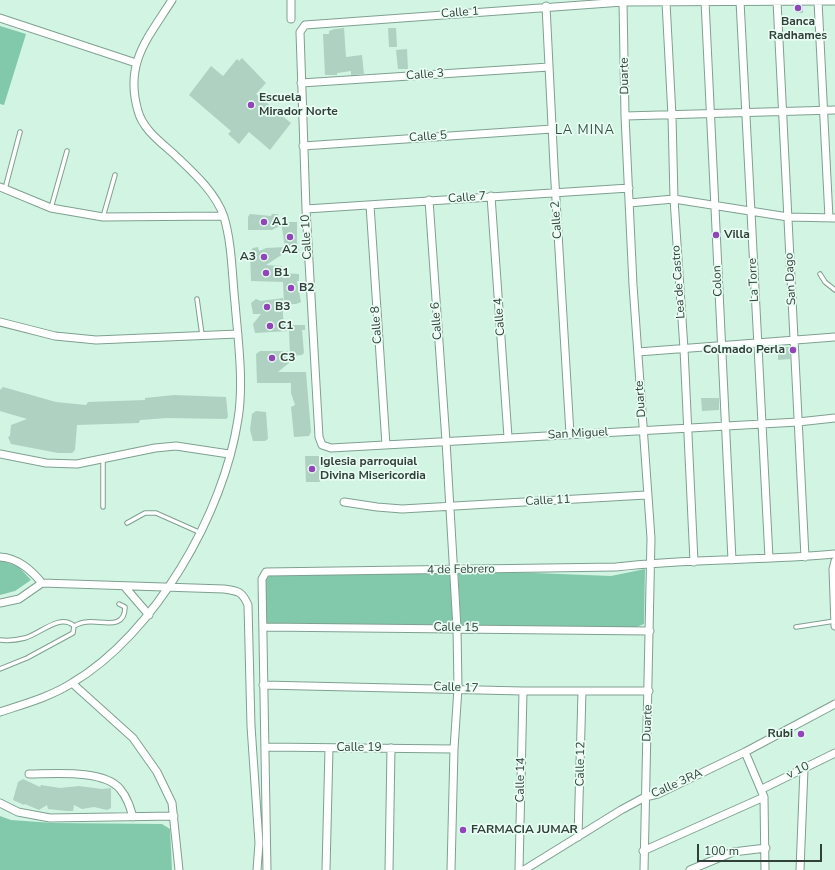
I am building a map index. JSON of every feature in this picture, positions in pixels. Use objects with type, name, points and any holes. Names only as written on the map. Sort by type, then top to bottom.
[{"type":"street","points":[[0,712],[40,699],[72,684],[109,657],[149,615],[201,533],[217,497],[230,454],[238,419],[240,386],[238,334],[228,238],[223,216],[215,197],[182,161],[151,134],[138,112],[134,85],[134,69],[142,48],[172,0]]},
{"type":"street","points":[[291,0],[291,19]]},
{"type":"street","name":"Duarte","points":[[628,1],[625,116],[638,352],[644,430],[646,495],[651,538],[649,691],[643,851],[644,870]]},
{"type":"street","name":"San Dago","points":[[777,1],[805,557]]},
{"type":"street","points":[[629,203],[674,199],[788,217],[832,218],[823,111],[818,1]]},
{"type":"street","name":"Calle 1","points":[[302,28],[305,25],[582,2],[835,1]]},
{"type":"street","name":"Lea de Castro","points":[[666,2],[672,116],[674,199],[684,349],[694,562]]},
{"type":"street","name":"Colon","points":[[705,2],[732,560]]},
{"type":"street","name":"La Torre","points":[[740,2],[769,558]]},
{"type":"street","name":"Calle 2","points":[[546,6],[555,192],[570,434]]},
{"type":"street","points":[[0,18],[136,63]]},
{"type":"street","name":"Calle 10","points":[[302,28],[300,32],[301,83],[306,209],[319,437],[322,445]]},
{"type":"street","name":"Calle 3","points":[[301,83],[549,67]]},
{"type":"street","points":[[625,116],[746,114],[835,110]]},
{"type":"street","name":"Calle 5","points":[[303,146],[552,129]]},
{"type":"street","points":[[2,188],[51,208],[103,217],[223,216]]},
{"type":"street","name":"Calle 7","points":[[306,209],[629,188]]},
{"type":"street","name":"Calle 4","points":[[491,196],[508,437]]},
{"type":"street","name":"Calle 6","points":[[428,200],[446,441],[457,628],[458,688],[454,749],[451,870]]},
{"type":"street","name":"Calle 8","points":[[370,205],[386,445]]},
{"type":"street","points":[[0,322],[55,336],[96,340],[238,334]]},
{"type":"street","points":[[638,352],[835,337]]},
{"type":"street","name":"San Miguel","points":[[322,445],[331,448],[798,422],[835,418]]},
{"type":"street","points":[[0,454],[46,463],[77,464],[154,448],[176,446],[230,454]]},
{"type":"street","name":"Calle 11","points":[[344,502],[402,509],[646,495]]},
{"type":"street","name":"4 de Febrero","points":[[262,627],[262,578],[266,572],[616,568],[651,563],[805,557],[835,554]]},
{"type":"street","points":[[0,557],[24,565],[42,583]]},
{"type":"street","points":[[835,562],[833,569],[835,626]]},
{"type":"street","points":[[0,603],[19,599],[42,583],[198,588],[238,591],[244,596],[248,605],[251,726],[259,843],[257,870]]},
{"type":"street","points":[[124,586],[149,615]]},
{"type":"street","points":[[262,627],[268,870]]},
{"type":"street","name":"Calle 15","points":[[262,627],[650,631]]},
{"type":"street","points":[[72,684],[133,738],[157,772],[172,804],[179,870]]},
{"type":"street","name":"Calle 17","points":[[263,685],[649,691]]},
{"type":"street","name":"Calle 14","points":[[519,870],[523,690]]},
{"type":"street","name":"Calle 12","points":[[578,837],[582,691]]},
{"type":"street","name":"Calle 3RA","points":[[524,870],[620,810],[645,797],[658,794],[745,752],[835,704]]},
{"type":"street","name":"Calle 19","points":[[265,747],[454,749]]},
{"type":"street","points":[[326,870],[330,748]]},
{"type":"street","points":[[389,870],[391,748]]},
{"type":"street","points":[[745,752],[762,789],[764,797],[766,848],[765,870]]},
{"type":"street","name":"v 10","points":[[762,789],[835,753]]},
{"type":"street","points":[[800,870],[804,768]]},
{"type":"street","points":[[29,774],[88,776],[110,781],[119,788],[129,803],[132,817]]},
{"type":"street","points":[[643,851],[764,797]]},
{"type":"street","points":[[0,803],[18,812],[50,818],[174,816]]},
{"type":"street","points":[[690,870],[733,852],[766,848]]},
{"type":"lane","points":[[2,188],[20,132]]},
{"type":"lane","points":[[51,208],[66,151]]},
{"type":"lane","points":[[103,217],[115,175]]},
{"type":"lane","points":[[820,274],[825,282],[835,290]]},
{"type":"lane","points":[[197,300],[202,335]]},
{"type":"lane","points":[[103,459],[103,507]]},
{"type":"lane","points":[[127,523],[145,513],[156,512],[201,533]]},
{"type":"lane","points":[[74,626],[86,622],[112,623],[120,620],[124,614],[124,607],[119,604]]},
{"type":"lane","points":[[796,627],[835,621]]},
{"type":"lane","points":[[0,640],[25,638],[56,623],[70,622],[74,626]]},
{"type":"lane","points":[[0,669],[27,658],[73,633],[74,626]]},
{"type":"green space","points":[[0,26],[26,34],[4,105],[0,104]]},
{"type":"green space","points":[[0,560],[19,567],[31,580],[15,591],[0,595]]},
{"type":"green space","points":[[645,569],[644,624],[629,630],[461,628],[458,570],[611,576]]},
{"type":"green space","points":[[271,572],[454,572],[457,628],[266,627],[262,587]]},
{"type":"green space","points":[[0,816],[11,820],[53,823],[162,824],[170,829],[172,870],[0,870]]},
{"type":"building","points":[[795,6],[803,6],[803,13],[796,13]]},
{"type":"building","points":[[344,28],[346,57],[362,55],[364,74],[351,75],[351,71],[337,73],[337,75],[325,75],[323,34],[329,34],[329,31]]},
{"type":"building","points":[[388,28],[396,28],[397,47],[389,47]]},
{"type":"building","points":[[407,49],[408,69],[398,69],[396,50]]},
{"type":"building","name":"Escuela Mirador Norte","points":[[242,58],[266,83],[256,94],[291,123],[270,150],[249,132],[239,144],[228,134],[231,131],[189,95],[211,66],[223,76],[237,59],[239,61]]},
{"type":"building","name":"A1","points":[[250,214],[271,216],[272,214],[278,214],[280,226],[272,230],[248,230],[248,217]]},
{"type":"building","points":[[281,222],[297,222],[297,242],[299,250],[297,253],[286,252],[266,265],[282,266],[282,273],[299,274],[299,281],[297,281],[301,302],[296,304],[284,304],[283,282],[251,281],[250,251],[253,248],[258,247],[259,251],[266,248],[285,247]]},
{"type":"building","points":[[283,298],[283,317],[286,325],[305,325],[305,330],[302,330],[304,353],[302,355],[290,356],[289,331],[255,333],[253,324],[261,314],[253,314],[251,303],[256,299],[261,301]]},
{"type":"building","points":[[778,347],[789,347],[790,359],[778,360]]},
{"type":"building","points":[[260,351],[288,351],[289,363],[278,372],[306,372],[311,432],[309,436],[294,437],[291,407],[295,405],[291,393],[291,383],[257,383],[256,354]]},
{"type":"building","points":[[3,387],[56,402],[86,405],[88,402],[145,400],[145,398],[174,395],[226,397],[228,417],[226,419],[167,418],[140,420],[139,423],[77,425],[75,450],[72,453],[58,453],[11,444],[8,437],[10,436],[11,425],[27,419],[0,411],[0,390]]},
{"type":"building","points":[[701,398],[719,398],[719,410],[702,411]]},
{"type":"building","points":[[256,411],[266,412],[268,439],[265,441],[253,441],[250,430],[252,414]]},
{"type":"building","name":"Iglesia parroquial Divina Misericordia","points":[[305,456],[319,456],[320,482],[306,482]]},
{"type":"building","points":[[23,779],[40,787],[41,785],[60,788],[79,786],[102,789],[111,788],[111,808],[107,810],[94,807],[82,809],[74,805],[73,811],[67,811],[48,809],[47,805],[39,810],[13,800],[18,782]]},
{"type":"place","name":"Banca Radhames","points":[[798,8]]},
{"type":"place","name":"Escuela Mirador Norte","points":[[251,105]]},
{"type":"place","name":"A1","points":[[264,222]]},
{"type":"place","name":"Villa","points":[[716,235]]},
{"type":"place","name":"A2","points":[[290,237]]},
{"type":"place","name":"A3","points":[[264,257]]},
{"type":"place","name":"B1","points":[[266,273]]},
{"type":"place","name":"B2","points":[[291,288]]},
{"type":"place","name":"B3","points":[[267,307]]},
{"type":"place","name":"C1","points":[[270,326]]},
{"type":"place","name":"Colmado Perla","points":[[793,350]]},
{"type":"place","name":"C3","points":[[272,358]]},
{"type":"place","name":"Iglesia parroquial Divina Misericordia","points":[[312,469]]},
{"type":"place","name":"Rubi","points":[[801,734]]},
{"type":"place","name":"FARMACIA JUMAR","points":[[463,830]]},
{"type":"district","name":"LA MINA","points":[[585,131]]}]
